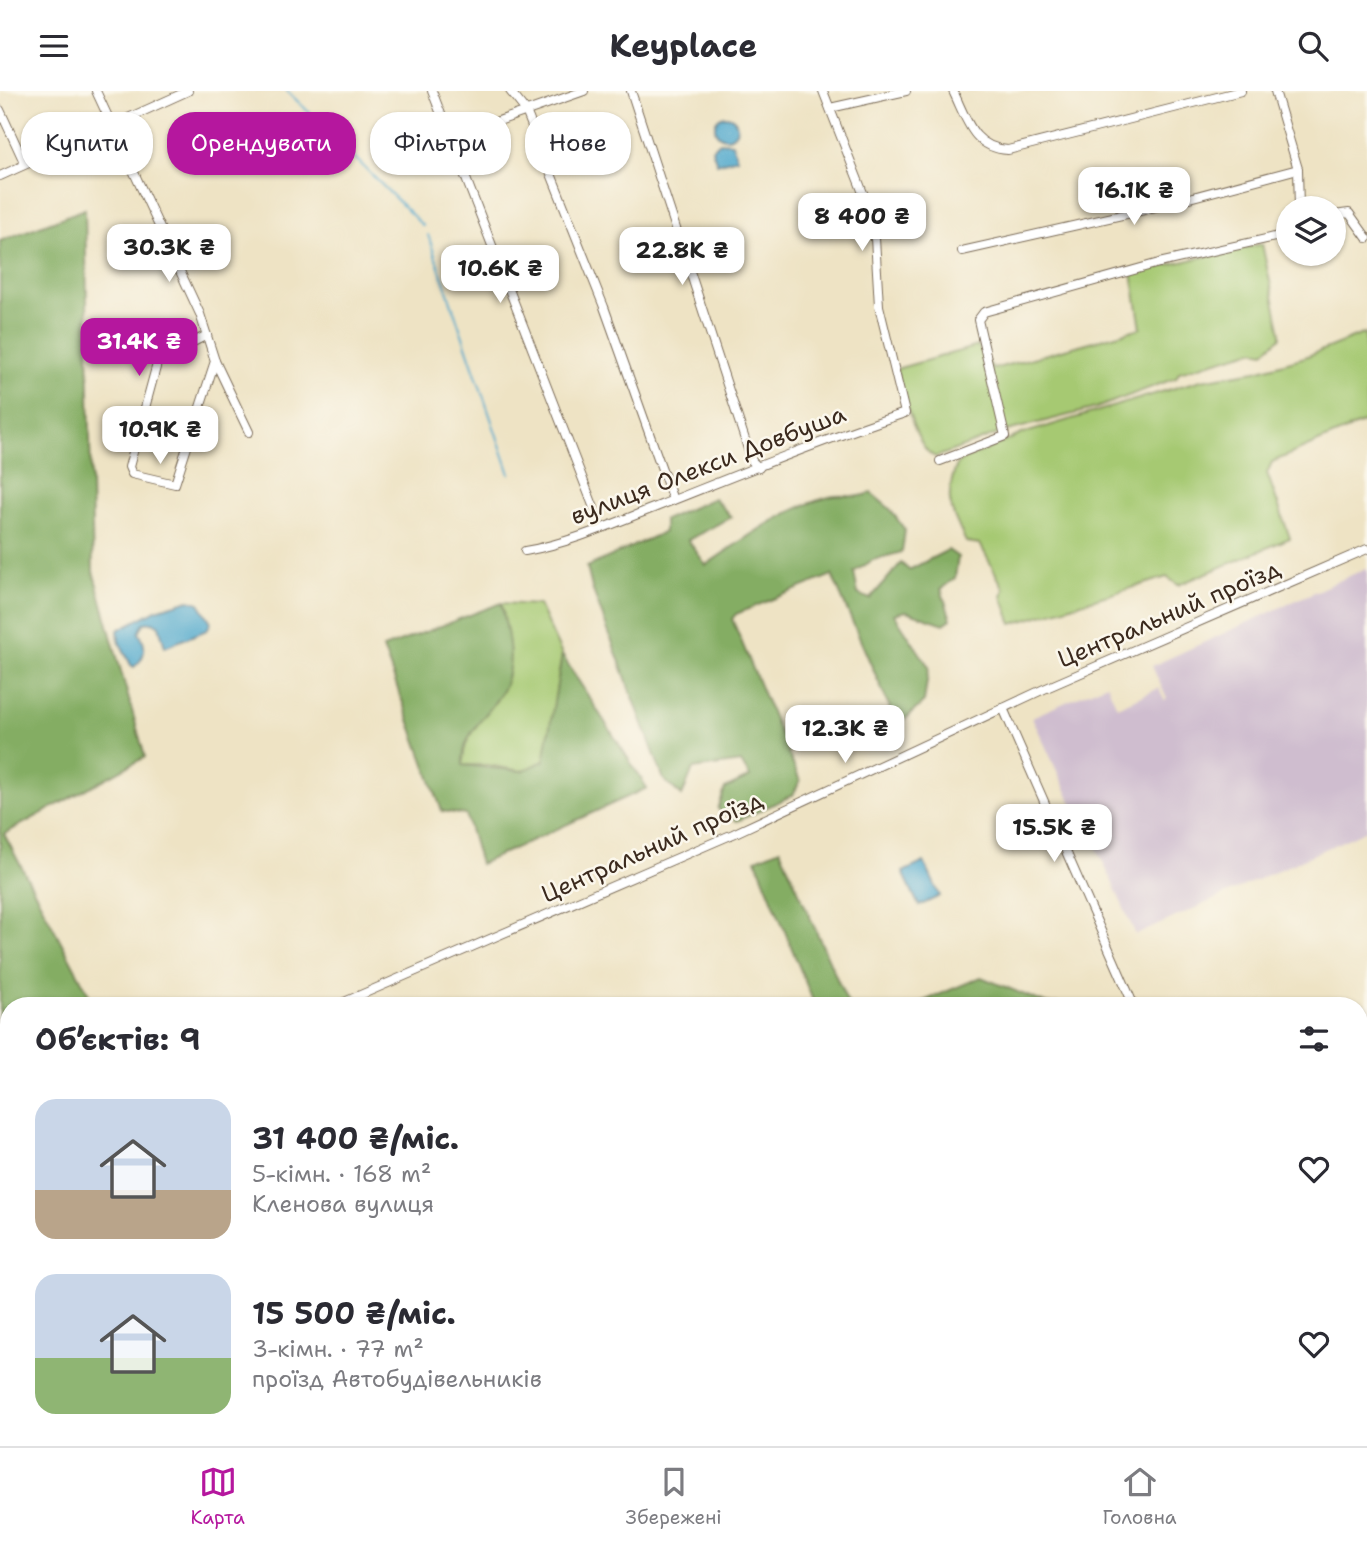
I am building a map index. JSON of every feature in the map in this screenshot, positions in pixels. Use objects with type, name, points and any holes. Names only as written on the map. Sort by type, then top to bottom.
[{"type":"street","points":[[96,91],[106,112]]},
{"type":"street","points":[[140,112],[188,91]]},
{"type":"street","points":[[432,91],[440,112]]},
{"type":"street","points":[[510,91],[526,111],[608,319],[673,500]]},
{"type":"street","points":[[511,116],[584,91]]},
{"type":"street","points":[[631,91],[696,281],[752,461],[759,468]]},
{"type":"street","points":[[824,91],[830,108],[906,91]]},
{"type":"street","points":[[953,91],[980,141],[991,149],[1008,150],[1241,91]]},
{"type":"street","points":[[1275,91],[1298,169],[1299,196]]},
{"type":"street","name":"вулиця Олекси Довбуша","points":[[525,551],[602,528],[759,468],[832,436],[905,412],[879,306],[874,221],[830,108]]},
{"type":"street","points":[[0,110],[21,155]]},
{"type":"street","points":[[0,176],[21,166]]},
{"type":"street","points":[[962,251],[1144,210],[1298,169]]},
{"type":"street","points":[[135,175],[207,335],[215,361],[249,432]]},
{"type":"street","points":[[464,175],[594,508]]},
{"type":"street","points":[[1346,213],[1349,213],[1367,237]]},
{"type":"street","points":[[940,461],[1005,436],[978,320],[984,312],[1159,263],[1276,237]]},
{"type":"street","points":[[207,335],[159,360],[129,467],[132,474],[175,484],[215,361]]},
{"type":"street","name":"Центральний проїзд","points":[[356,997],[733,834],[1003,708],[1367,549]]},
{"type":"street","points":[[1003,708],[1130,997]]},
{"type":"shaded area","points":[[1367,568],[1367,830],[1136,935],[1079,809],[1075,810],[1032,717],[1107,684],[1117,707],[1159,688],[1164,700],[1167,699],[1152,666]]},
{"type":"green space","points":[[85,209],[93,571],[145,757],[4,834],[90,997],[0,997],[0,241]]},
{"type":"green space","points":[[1262,244],[1281,333],[1281,337],[1264,352],[1254,350],[1179,372],[1176,378],[1096,408],[1003,432],[936,457],[922,444],[911,419],[896,369],[978,346],[993,369],[1141,328],[1132,273]]},
{"type":"green space","points":[[1365,333],[1367,421],[1272,462],[1267,473],[1290,538],[1178,585],[1167,577],[1012,624],[1002,596],[1004,589],[980,544],[966,542],[952,512],[951,485],[958,462],[1022,434],[1201,380],[1256,371],[1305,357]]},
{"type":"green space","points":[[871,493],[890,509],[905,530],[902,552],[873,560],[854,572],[858,594],[870,599],[901,563],[909,570],[948,550],[958,557],[955,578],[941,589],[951,619],[944,624],[906,611],[894,614],[929,667],[924,702],[896,727],[886,716],[890,708],[832,575],[736,614],[732,619],[800,781],[793,795],[737,821],[718,809],[725,789],[750,777],[741,762],[693,769],[682,796],[664,780],[592,588],[587,567],[664,532],[664,520],[714,498],[731,517],[688,540],[706,565],[796,509],[829,497]]},
{"type":"green space","points":[[501,603],[539,605],[562,655],[545,761],[522,771],[487,765],[463,765],[467,741],[500,695],[508,674],[509,643]]},
{"type":"green space","points":[[501,603],[509,644],[508,674],[500,695],[467,742],[463,765],[522,771],[544,761],[562,655],[647,788],[480,864],[466,815],[442,811],[383,648]]},
{"type":"green space","points":[[780,849],[845,997],[811,997],[756,859]]},
{"type":"green space","points":[[981,977],[1030,997],[933,997]]},
{"type":"water","points":[[726,116],[734,119],[737,127],[734,135],[726,138],[718,135],[715,127],[718,119]]},
{"type":"water","points":[[720,142],[732,143],[737,158],[717,164],[712,149]]},
{"type":"water","points":[[189,600],[199,603],[211,622],[207,630],[165,647],[159,626],[153,622],[144,623],[139,633],[144,647],[143,655],[134,667],[131,665],[119,641],[118,630],[156,610]]},
{"type":"water","points":[[924,862],[940,896],[919,906],[903,872]]},
{"type":"waterway","points":[[287,91],[309,112]]},
{"type":"waterway","points":[[356,159],[423,226]]},
{"type":"waterway","points":[[428,235],[510,474]]}]
